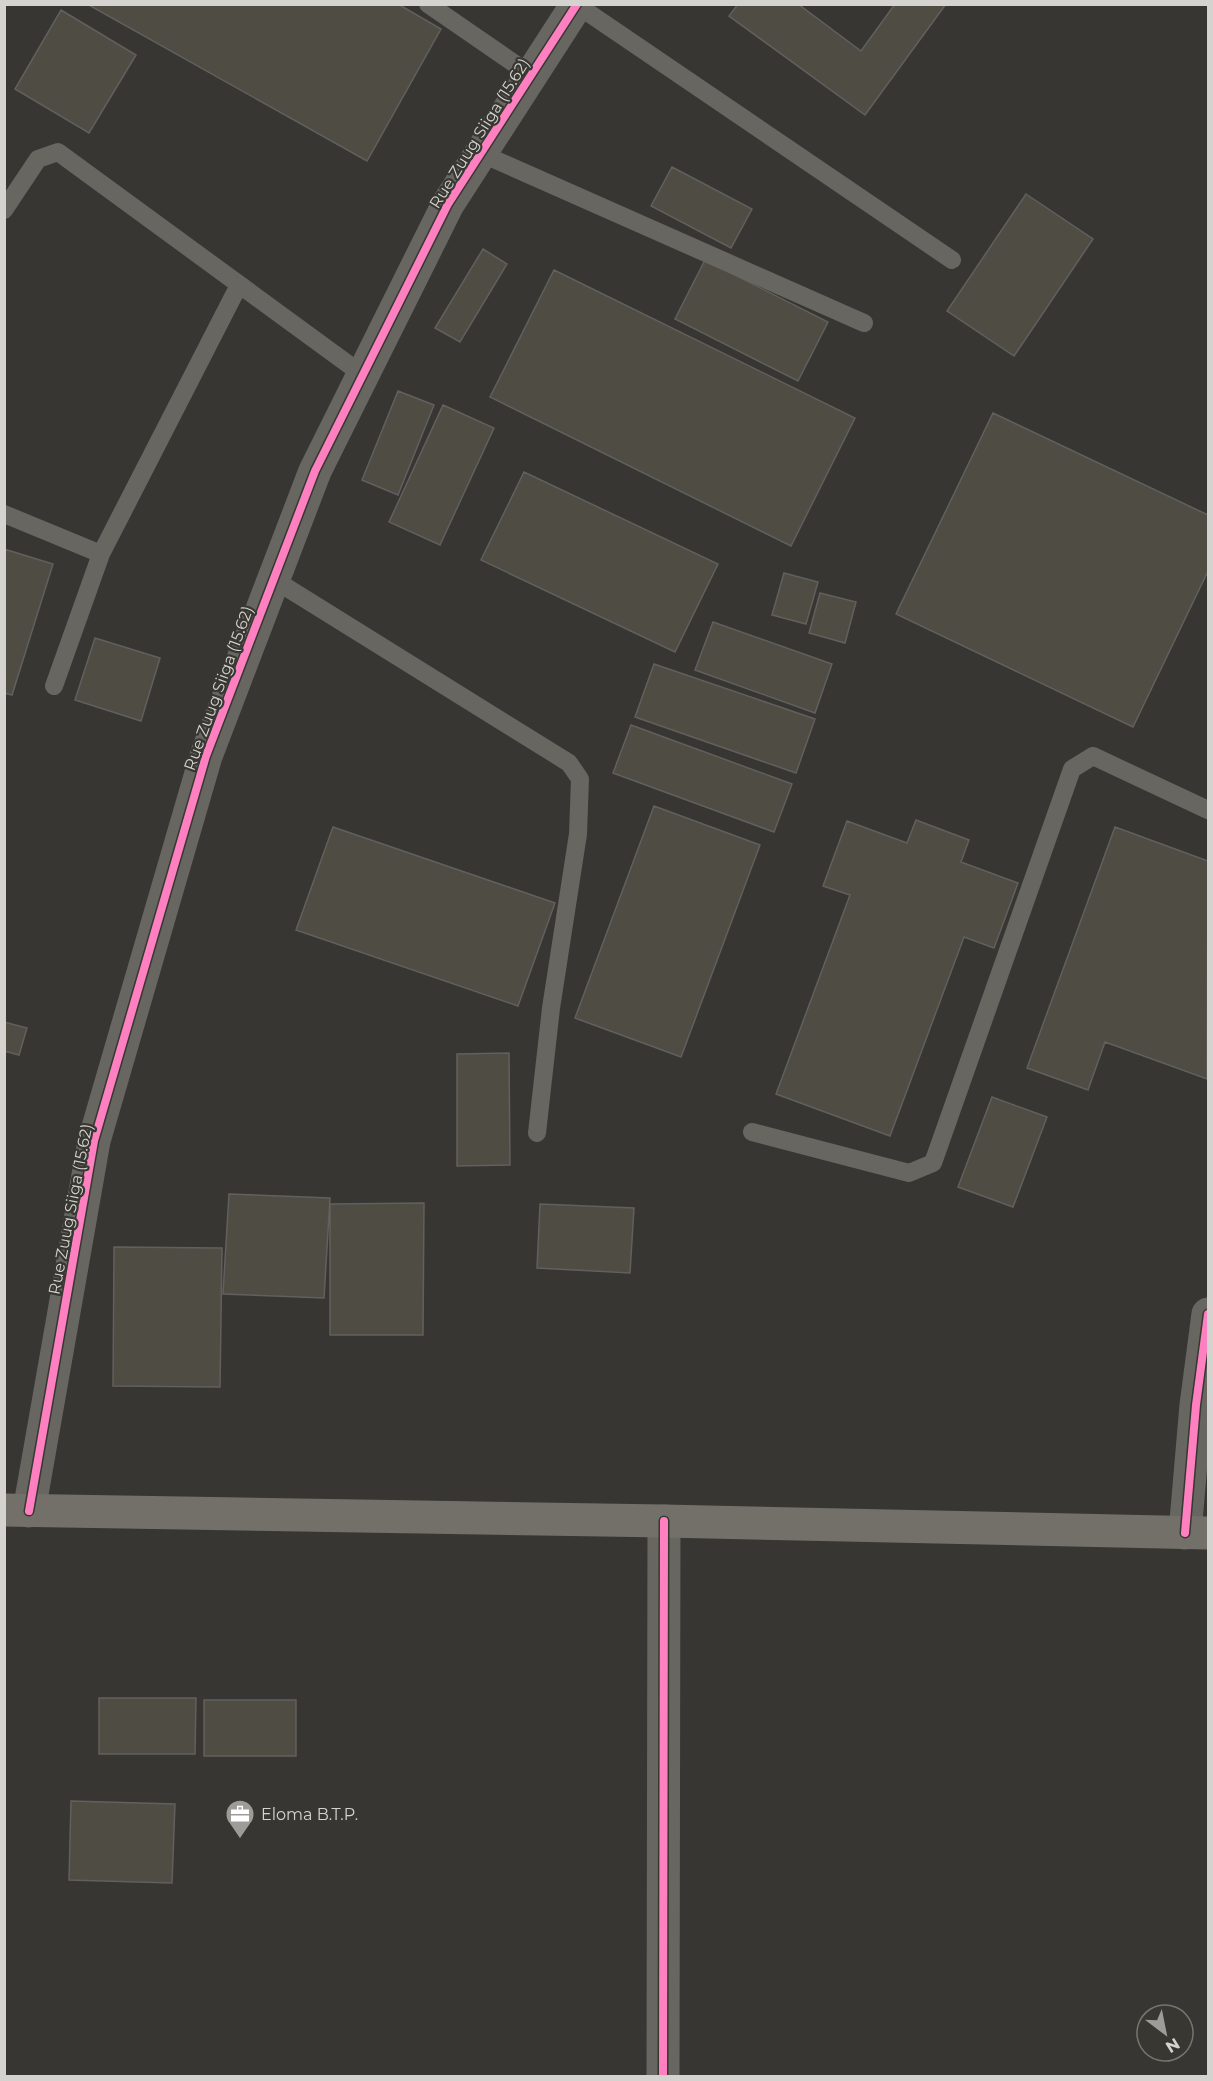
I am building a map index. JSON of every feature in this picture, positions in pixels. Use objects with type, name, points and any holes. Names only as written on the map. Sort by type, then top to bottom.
[{"type":"main road","points":[[17,1511],[664,1521],[1197,1533]]},
{"type":"street","name":"Rue Zuug Siiga (15.62)","points":[[17,1511],[94,1141],[206,756],[315,471],[448,204],[577,5]]},
{"type":"street","points":[[1197,1533],[1196,1405],[1209,1314]]},
{"type":"street","points":[[663,2076],[664,1521]]},
{"type":"lane","points":[[428,4],[531,75]]},
{"type":"lane","points":[[577,5],[952,260]]},
{"type":"lane","points":[[4,210],[38,159],[58,152],[363,375]]},
{"type":"lane","points":[[480,153],[864,323]]},
{"type":"lane","points":[[54,686],[101,554],[239,285]]},
{"type":"lane","points":[[4,514],[101,554]]},
{"type":"lane","points":[[273,579],[569,763],[580,779],[579,834],[551,1008],[537,1133]]},
{"type":"lane","points":[[752,1132],[909,1173],[933,1163],[1072,769],[1093,756],[1209,810]]},
{"type":"building","points":[[87,4],[398,4],[441,29],[367,161]]},
{"type":"building","points":[[738,4],[798,4],[861,51],[895,4],[946,4],[865,115],[729,16]]},
{"type":"building","points":[[61,10],[136,55],[89,133],[15,89]]},
{"type":"building","points":[[672,167],[752,209],[731,248],[651,206]]},
{"type":"building","points":[[1026,194],[1093,239],[1014,356],[947,311]]},
{"type":"building","points":[[483,249],[507,264],[460,342],[435,328]]},
{"type":"building","points":[[705,260],[828,322],[798,381],[675,319]]},
{"type":"building","points":[[554,270],[855,418],[791,546],[490,397]]},
{"type":"building","points":[[398,391],[434,405],[398,495],[362,480]]},
{"type":"building","points":[[443,405],[494,428],[440,545],[389,522]]},
{"type":"building","points":[[993,413],[1208,515],[1208,571],[1133,727],[896,614]]},
{"type":"building","points":[[524,472],[718,564],[675,652],[481,560]]},
{"type":"building","points":[[4,549],[53,564],[12,695],[4,693]]},
{"type":"building","points":[[784,573],[818,582],[806,624],[772,615]]},
{"type":"building","points":[[820,593],[856,602],[845,643],[809,633]]},
{"type":"building","points":[[713,622],[832,664],[815,713],[695,670]]},
{"type":"building","points":[[95,638],[160,658],[141,721],[75,700]]},
{"type":"building","points":[[654,664],[815,719],[796,773],[635,717]]},
{"type":"building","points":[[631,725],[792,784],[774,832],[613,773]]},
{"type":"building","points":[[654,806],[760,845],[681,1057],[575,1018]]},
{"type":"building","points":[[916,820],[969,840],[961,862],[1018,883],[994,948],[964,937],[890,1136],[776,1094],[850,895],[823,886],[847,821],[907,843]]},
{"type":"building","points":[[333,827],[555,903],[518,1006],[296,930]]},
{"type":"building","points":[[1115,827],[1208,861],[1207,1079],[1105,1042],[1088,1090],[1027,1068]]},
{"type":"building","points":[[4,1022],[27,1028],[19,1055],[4,1051]]},
{"type":"building","points":[[509,1053],[510,1165],[457,1166],[457,1054]]},
{"type":"building","points":[[992,1097],[1047,1117],[1013,1207],[958,1187]]},
{"type":"building","points":[[229,1194],[330,1198],[324,1298],[223,1294]]},
{"type":"building","points":[[424,1203],[423,1335],[330,1335],[330,1204]]},
{"type":"building","points":[[540,1204],[634,1208],[630,1273],[537,1268]]},
{"type":"building","points":[[114,1247],[222,1248],[220,1387],[113,1386]]},
{"type":"building","points":[[99,1698],[196,1698],[195,1754],[99,1754]]},
{"type":"building","points":[[204,1700],[296,1700],[296,1756],[204,1756]]},
{"type":"building","points":[[71,1801],[175,1804],[172,1883],[69,1880]]},
{"type":"cycle path","points":[[29,1511],[94,1141],[206,756],[315,471],[448,204],[577,4]]},
{"type":"cycle path","points":[[1185,1533],[1196,1405],[1208,1314]]},
{"type":"cycle path","points":[[663,2076],[664,1521]]},
{"type":"place","name":"Eloma B.T.P.","points":[[240,1840]]}]
